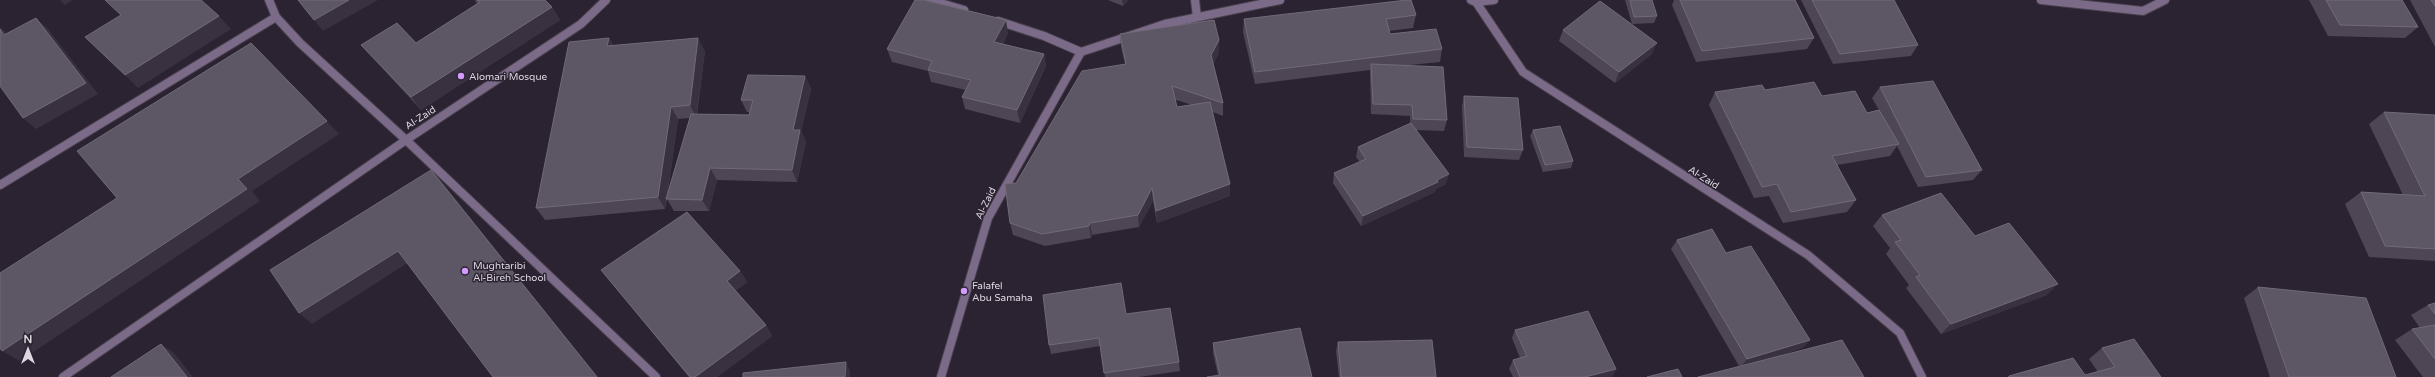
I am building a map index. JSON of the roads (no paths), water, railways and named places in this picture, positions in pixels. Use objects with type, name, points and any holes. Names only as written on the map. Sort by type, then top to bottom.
[{"type":"street","name":"Al-Zaid","points":[[269,0],[276,17],[300,43],[406,140],[581,24],[606,0]]},
{"type":"street","points":[[930,0],[970,12]]},
{"type":"street","points":[[1195,0],[1197,17]]},
{"type":"street","points":[[992,19],[1044,36],[1081,52],[1165,24],[1280,0]]},
{"type":"street","points":[[1473,1],[1494,0]]},
{"type":"street","points":[[2041,0],[2143,11],[2165,0]]},
{"type":"street","name":"Al-Zaid","points":[[1473,1],[1523,72],[1808,255],[1900,333],[1922,377]]},
{"type":"street","points":[[0,184],[276,17]]},
{"type":"street","name":"Al-Zaid","points":[[941,377],[988,218],[1081,52]]},
{"type":"street","points":[[63,377],[406,140],[656,377]]},
{"type":"place","name":"Alomari Mosque","points":[[461,76]]},
{"type":"place","name":"Mughtaribi Al-Bireh School","points":[[465,271]]},
{"type":"place","name":"Falafel Abu Samaha","points":[[964,291]]}]
